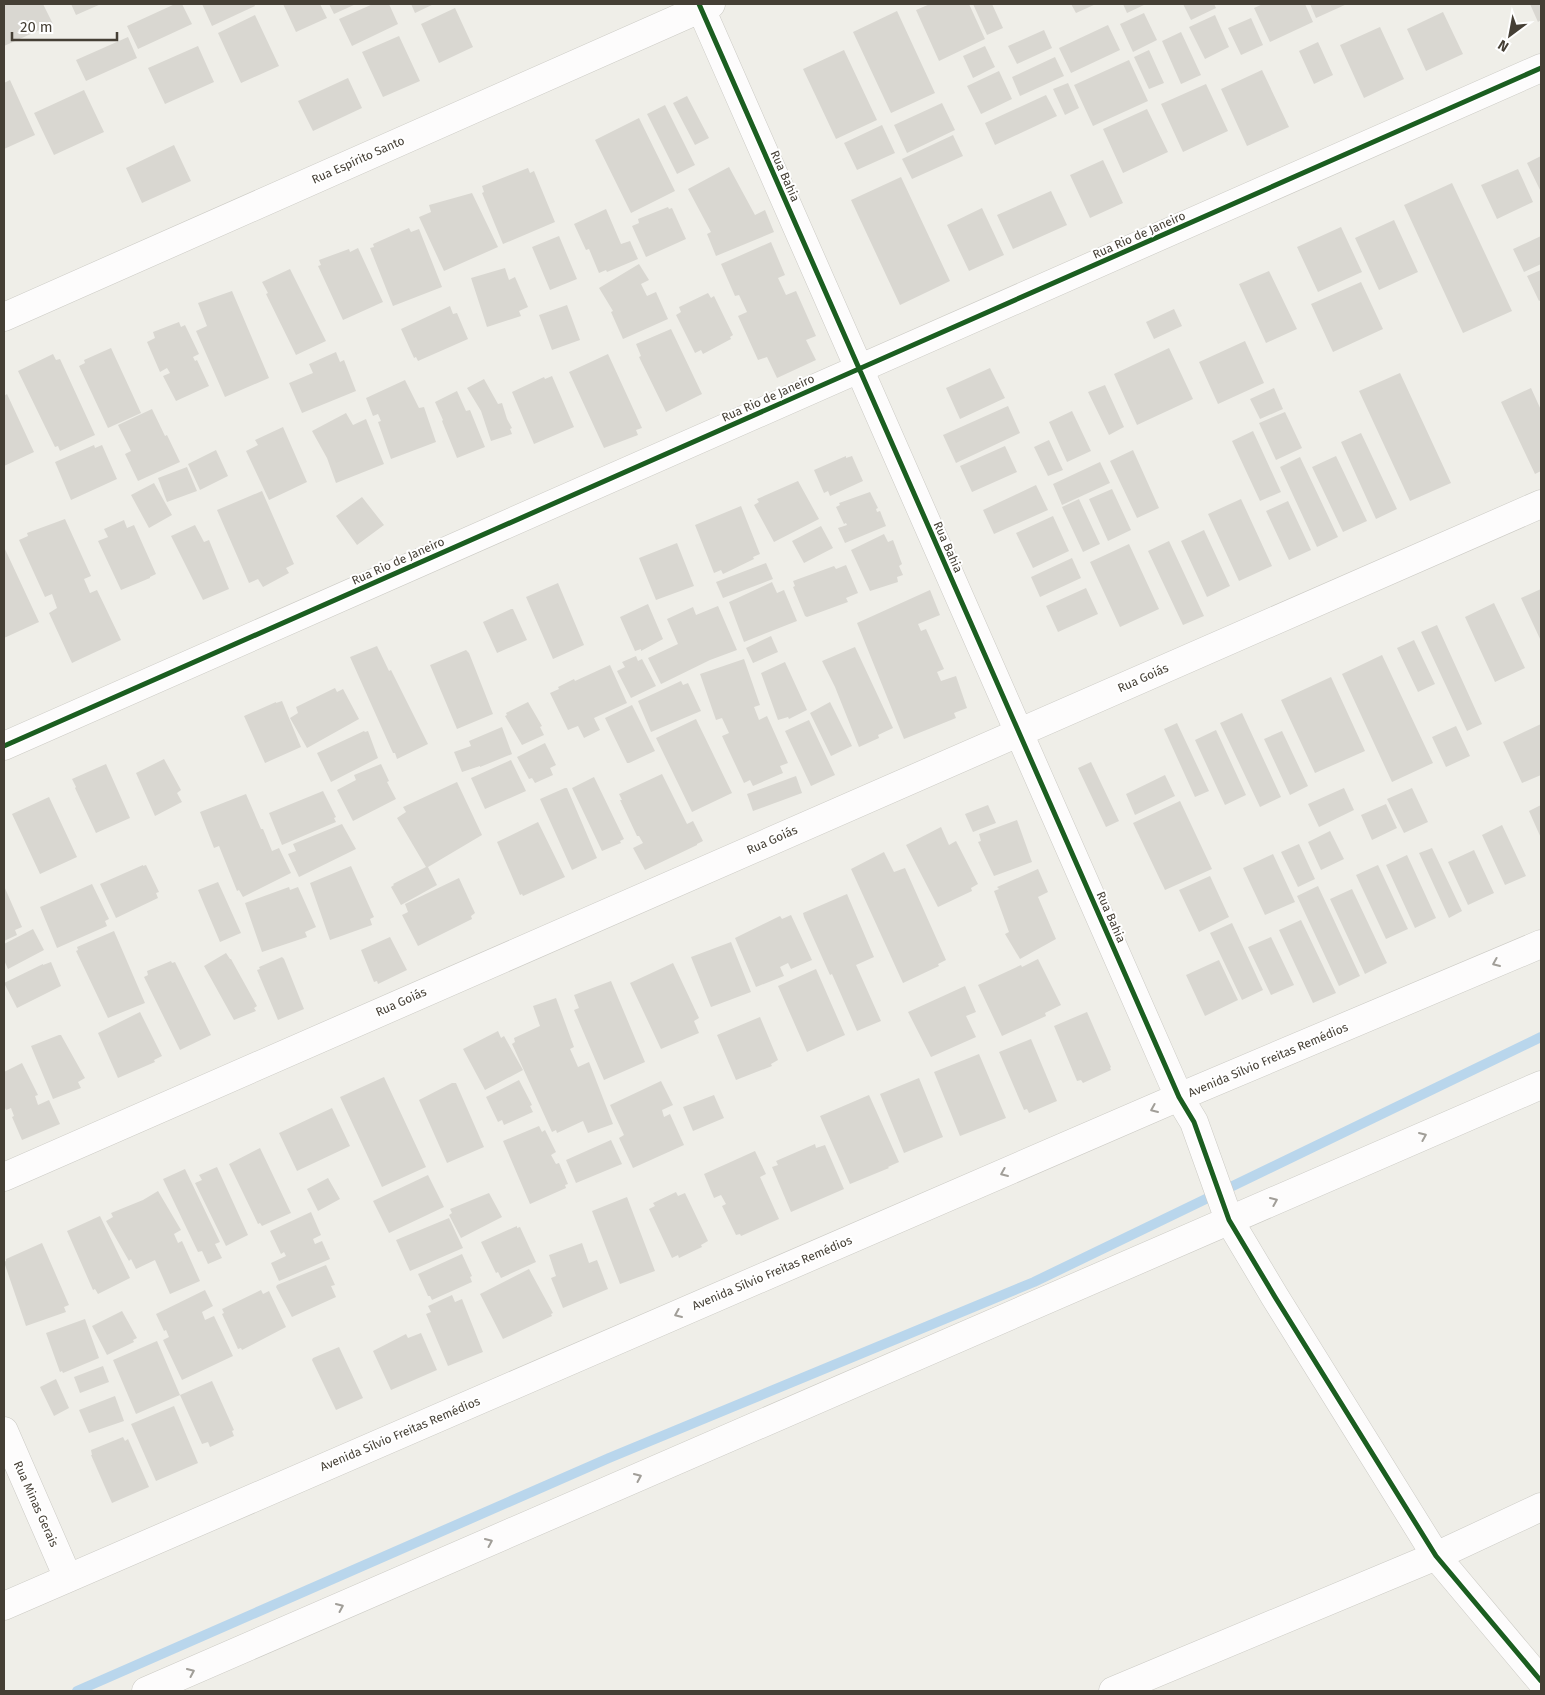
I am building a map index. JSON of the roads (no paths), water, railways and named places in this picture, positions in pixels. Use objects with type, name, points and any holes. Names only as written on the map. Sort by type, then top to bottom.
[{"type":"street","name":"Rua Espírito Santo","points":[[4,317],[704,5]]},
{"type":"street","name":"Rua Bahia","points":[[704,5],[859,369],[1180,1097],[1194,1122],[1226,1209],[1275,1297],[1436,1556],[1541,1681]]},
{"type":"street","name":"Rua Rio de Janeiro","points":[[4,746],[1541,68]]},
{"type":"street","name":"Rua Goiás","points":[[4,1177],[1541,504]]},
{"type":"street","name":"Avenida Sílvio Freitas Remédios","points":[[4,1606],[1180,1097],[1541,944]]},
{"type":"street","points":[[146,1691],[1226,1209],[1541,1085]]},
{"type":"street","name":"Rua Minas Gerais","points":[[4,1431],[68,1578]]},
{"type":"street","points":[[1113,1691],[1436,1556],[1541,1507]]},
{"type":"waterway","points":[[77,1691],[609,1458],[1034,1282],[1541,1037]]}]
